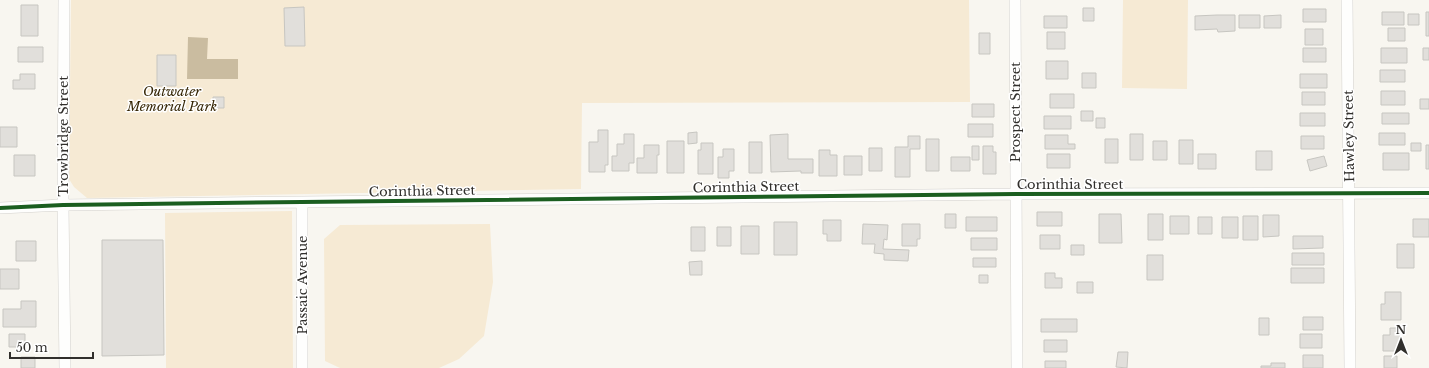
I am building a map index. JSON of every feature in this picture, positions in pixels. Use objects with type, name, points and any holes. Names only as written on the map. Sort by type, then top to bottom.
[{"type":"street","name":"Trowbridge Street","points":[[64,0],[63,205],[65,368]]},
{"type":"street","name":"Prospect Street","points":[[1015,0],[1017,368]]},
{"type":"street","name":"Hawley Street","points":[[1347,0],[1350,368]]},
{"type":"street","name":"Corinthia Street","points":[[0,208],[63,205],[1016,194],[1349,194],[1429,192]]},
{"type":"street","name":"Passaic Avenue","points":[[302,202],[302,368]]},
{"type":"green space","name":"Outwater Memorial Park","points":[[71,0],[969,0],[970,102],[582,103],[581,189],[87,198],[74,187],[69,179]]},
{"type":"green space","points":[[1123,0],[1188,0],[1187,89],[1122,88]]},
{"type":"green space","points":[[292,211],[293,368],[166,368],[165,213]]},
{"type":"green space","points":[[490,224],[493,282],[484,336],[459,359],[439,368],[340,368],[325,361],[324,239],[340,225]]},
{"type":"shaded area","points":[[188,37],[208,38],[207,59],[238,59],[238,79],[187,79]]},
{"type":"building","points":[[21,5],[38,5],[38,36],[21,36]]},
{"type":"building","points":[[304,7],[305,46],[285,46],[284,8]]},
{"type":"building","points":[[1083,8],[1094,8],[1094,21],[1083,21]]},
{"type":"building","points":[[1303,9],[1326,9],[1326,22],[1303,22]]},
{"type":"building","points":[[1382,12],[1404,12],[1404,25],[1382,25]]},
{"type":"building","points":[[1426,12],[1429,12],[1429,36],[1426,36]]},
{"type":"building","points":[[1408,14],[1419,14],[1419,25],[1408,25]]},
{"type":"building","points":[[1235,15],[1235,31],[1218,32],[1217,29],[1195,30],[1195,16]]},
{"type":"building","points":[[1239,15],[1260,15],[1260,28],[1239,28]]},
{"type":"building","points":[[1281,15],[1281,28],[1264,28],[1264,16]]},
{"type":"building","points":[[1044,16],[1067,16],[1067,28],[1044,28]]},
{"type":"building","points":[[1388,28],[1405,28],[1405,41],[1388,41]]},
{"type":"building","points":[[1305,29],[1323,29],[1323,45],[1305,45]]},
{"type":"building","points":[[1047,32],[1065,32],[1065,49],[1047,49]]},
{"type":"building","points":[[979,33],[990,33],[990,54],[979,54]]},
{"type":"building","points":[[18,47],[43,47],[43,62],[18,62]]},
{"type":"building","points":[[1303,48],[1326,48],[1326,62],[1303,62]]},
{"type":"building","points":[[1381,48],[1407,48],[1407,63],[1381,63]]},
{"type":"building","points":[[1423,48],[1429,48],[1429,60],[1423,60]]},
{"type":"building","points":[[157,55],[176,55],[176,86],[157,86]]},
{"type":"building","points":[[1046,61],[1068,61],[1068,79],[1046,79]]},
{"type":"building","points":[[1380,70],[1405,70],[1405,82],[1380,82]]},
{"type":"building","points":[[1082,73],[1096,73],[1096,88],[1082,88]]},
{"type":"building","points":[[20,74],[35,74],[35,89],[13,89],[13,80],[20,80]]},
{"type":"building","points":[[1300,74],[1327,74],[1327,88],[1300,88]]},
{"type":"building","points":[[1381,91],[1405,91],[1405,105],[1381,105]]},
{"type":"building","points":[[1302,92],[1325,92],[1325,105],[1302,105]]},
{"type":"building","points":[[1050,94],[1074,94],[1074,108],[1050,108]]},
{"type":"building","points":[[213,97],[224,97],[224,108],[213,108]]},
{"type":"building","points":[[1420,99],[1429,99],[1429,109],[1420,109]]},
{"type":"building","points":[[972,104],[994,104],[994,117],[972,117]]},
{"type":"building","points":[[1081,111],[1093,111],[1093,121],[1081,121]]},
{"type":"building","points":[[1300,113],[1325,113],[1325,126],[1300,126]]},
{"type":"building","points":[[1382,113],[1409,113],[1409,124],[1382,124]]},
{"type":"building","points":[[1044,116],[1071,116],[1071,129],[1044,129]]},
{"type":"building","points":[[1096,118],[1105,118],[1105,128],[1096,128]]},
{"type":"building","points":[[968,124],[993,124],[993,137],[968,137]]},
{"type":"building","points":[[0,127],[17,127],[17,147],[0,147]]},
{"type":"building","points":[[598,130],[608,130],[608,165],[605,165],[605,172],[589,172],[589,142],[598,142]]},
{"type":"building","points":[[697,132],[697,143],[688,144],[688,133]]},
{"type":"building","points":[[1379,133],[1405,133],[1405,145],[1379,145]]},
{"type":"building","points":[[624,134],[634,134],[634,163],[629,163],[629,171],[612,171],[612,156],[617,156],[617,144],[624,144]]},
{"type":"building","points":[[788,134],[788,159],[813,159],[813,173],[801,173],[801,171],[771,172],[770,135]]},
{"type":"building","points":[[1130,134],[1143,134],[1143,160],[1130,160]]},
{"type":"building","points":[[1045,135],[1068,135],[1068,144],[1075,144],[1075,149],[1045,149]]},
{"type":"building","points":[[908,136],[920,136],[920,149],[910,149],[910,177],[895,177],[895,147],[908,147]]},
{"type":"building","points":[[1301,136],[1324,136],[1324,149],[1301,149]]},
{"type":"building","points":[[926,139],[939,139],[939,171],[926,171]]},
{"type":"building","points":[[1105,139],[1118,139],[1118,163],[1105,163]]},
{"type":"building","points":[[1179,140],[1193,140],[1193,164],[1179,164]]},
{"type":"building","points":[[667,141],[684,141],[684,173],[667,173]]},
{"type":"building","points":[[1153,141],[1167,141],[1167,160],[1153,160]]},
{"type":"building","points":[[749,142],[762,142],[762,173],[749,173]]},
{"type":"building","points":[[701,143],[713,143],[713,174],[698,174],[698,150],[701,150]]},
{"type":"building","points":[[1411,143],[1421,143],[1421,151],[1411,151]]},
{"type":"building","points":[[644,145],[659,145],[659,155],[657,155],[657,173],[637,173],[637,158],[644,158]]},
{"type":"building","points":[[1426,145],[1429,145],[1429,169],[1426,169]]},
{"type":"building","points":[[972,146],[979,146],[979,160],[972,160]]},
{"type":"building","points":[[983,146],[993,146],[993,152],[996,152],[996,174],[983,174]]},
{"type":"building","points":[[869,148],[882,148],[882,171],[869,171]]},
{"type":"building","points":[[723,149],[734,149],[734,171],[729,171],[729,178],[718,178],[718,157],[723,157]]},
{"type":"building","points":[[819,150],[830,150],[830,155],[837,155],[837,176],[819,176]]},
{"type":"building","points":[[1256,151],[1272,151],[1272,170],[1256,170]]},
{"type":"building","points":[[1383,153],[1409,153],[1409,170],[1383,170]]},
{"type":"building","points":[[1047,154],[1070,154],[1070,168],[1047,168]]},
{"type":"building","points":[[1198,154],[1216,154],[1216,169],[1198,169]]},
{"type":"building","points":[[14,155],[35,155],[35,176],[14,176]]},
{"type":"building","points":[[844,156],[862,156],[862,175],[844,175]]},
{"type":"building","points":[[1324,156],[1327,166],[1310,171],[1307,160]]},
{"type":"building","points":[[951,157],[970,157],[970,171],[951,171]]},
{"type":"building","points":[[1037,212],[1062,212],[1062,226],[1037,226]]},
{"type":"building","points":[[945,214],[956,214],[956,228],[945,228]]},
{"type":"building","points":[[1099,214],[1121,214],[1122,243],[1099,243]]},
{"type":"building","points":[[1148,214],[1163,214],[1163,240],[1148,240]]},
{"type":"building","points":[[1263,215],[1279,215],[1279,236],[1263,237]]},
{"type":"building","points":[[1170,216],[1189,216],[1189,234],[1170,234]]},
{"type":"building","points":[[1243,216],[1258,216],[1258,240],[1243,240]]},
{"type":"building","points":[[966,217],[997,217],[997,231],[966,231]]},
{"type":"building","points":[[1198,217],[1212,217],[1212,234],[1198,234]]},
{"type":"building","points":[[1222,217],[1238,217],[1238,238],[1222,238]]},
{"type":"building","points":[[1413,219],[1429,219],[1429,237],[1413,237]]},
{"type":"building","points":[[823,220],[841,220],[841,241],[827,241],[827,234],[823,234]]},
{"type":"building","points":[[774,222],[797,222],[797,255],[774,255]]},
{"type":"building","points":[[863,224],[888,225],[887,240],[884,239],[883,249],[909,250],[908,261],[884,260],[884,254],[874,253],[875,244],[862,244]]},
{"type":"building","points":[[902,224],[920,224],[920,239],[917,239],[917,246],[902,246]]},
{"type":"building","points":[[741,226],[759,226],[759,254],[741,254]]},
{"type":"building","points":[[691,227],[705,227],[705,251],[691,251]]},
{"type":"building","points":[[717,227],[731,227],[731,246],[717,246]]},
{"type":"building","points":[[1040,235],[1060,235],[1060,249],[1040,249]]},
{"type":"building","points":[[1293,236],[1323,236],[1323,248],[1293,249]]},
{"type":"building","points":[[971,238],[997,238],[997,250],[971,250]]},
{"type":"building","points":[[102,240],[163,240],[164,355],[102,356]]},
{"type":"building","points":[[16,241],[36,241],[36,261],[16,261]]},
{"type":"building","points":[[1397,244],[1414,244],[1414,268],[1397,268]]},
{"type":"building","points":[[1071,245],[1084,245],[1084,255],[1071,255]]},
{"type":"building","points":[[1292,253],[1324,253],[1324,265],[1292,265]]},
{"type":"building","points":[[1147,255],[1163,255],[1163,280],[1147,280]]},
{"type":"building","points":[[973,258],[996,258],[996,267],[973,267]]},
{"type":"building","points":[[702,261],[702,275],[690,275],[689,262]]},
{"type":"building","points":[[1291,268],[1324,268],[1324,283],[1291,283]]},
{"type":"building","points":[[0,269],[19,269],[19,289],[0,289]]},
{"type":"building","points":[[1045,273],[1055,273],[1055,278],[1062,278],[1062,288],[1045,288]]},
{"type":"building","points":[[979,275],[988,275],[988,283],[979,283]]},
{"type":"building","points":[[1077,282],[1093,282],[1093,293],[1077,293]]},
{"type":"building","points":[[1385,292],[1401,292],[1401,320],[1381,320],[1381,304],[1385,304]]},
{"type":"building","points":[[21,301],[36,301],[36,327],[3,327],[3,309],[21,309]]},
{"type":"building","points":[[1303,317],[1323,317],[1323,330],[1303,330]]},
{"type":"building","points":[[1259,318],[1269,318],[1269,335],[1259,335]]},
{"type":"building","points":[[1041,319],[1077,319],[1077,332],[1041,332]]},
{"type":"building","points":[[1390,328],[1400,328],[1400,351],[1383,351],[1383,335],[1390,335]]},
{"type":"building","points":[[9,334],[25,334],[25,347],[9,347]]},
{"type":"building","points":[[1300,334],[1322,334],[1322,348],[1300,348]]},
{"type":"building","points":[[1044,340],[1067,340],[1067,352],[1044,352]]},
{"type":"building","points":[[1118,352],[1128,352],[1127,368],[1116,367]]},
{"type":"building","points":[[1303,355],[1323,355],[1323,368],[1303,368]]},
{"type":"building","points":[[1384,356],[1397,356],[1397,368],[1384,368]]},
{"type":"building","points":[[21,357],[35,357],[35,368],[21,368]]},
{"type":"building","points":[[1045,361],[1066,361],[1066,368],[1045,368]]},
{"type":"building","points":[[1271,363],[1285,363],[1285,368],[1261,368],[1261,366],[1271,366]]},
{"type":"cycle path","points":[[0,208],[63,205],[1016,194],[1429,193]]}]
